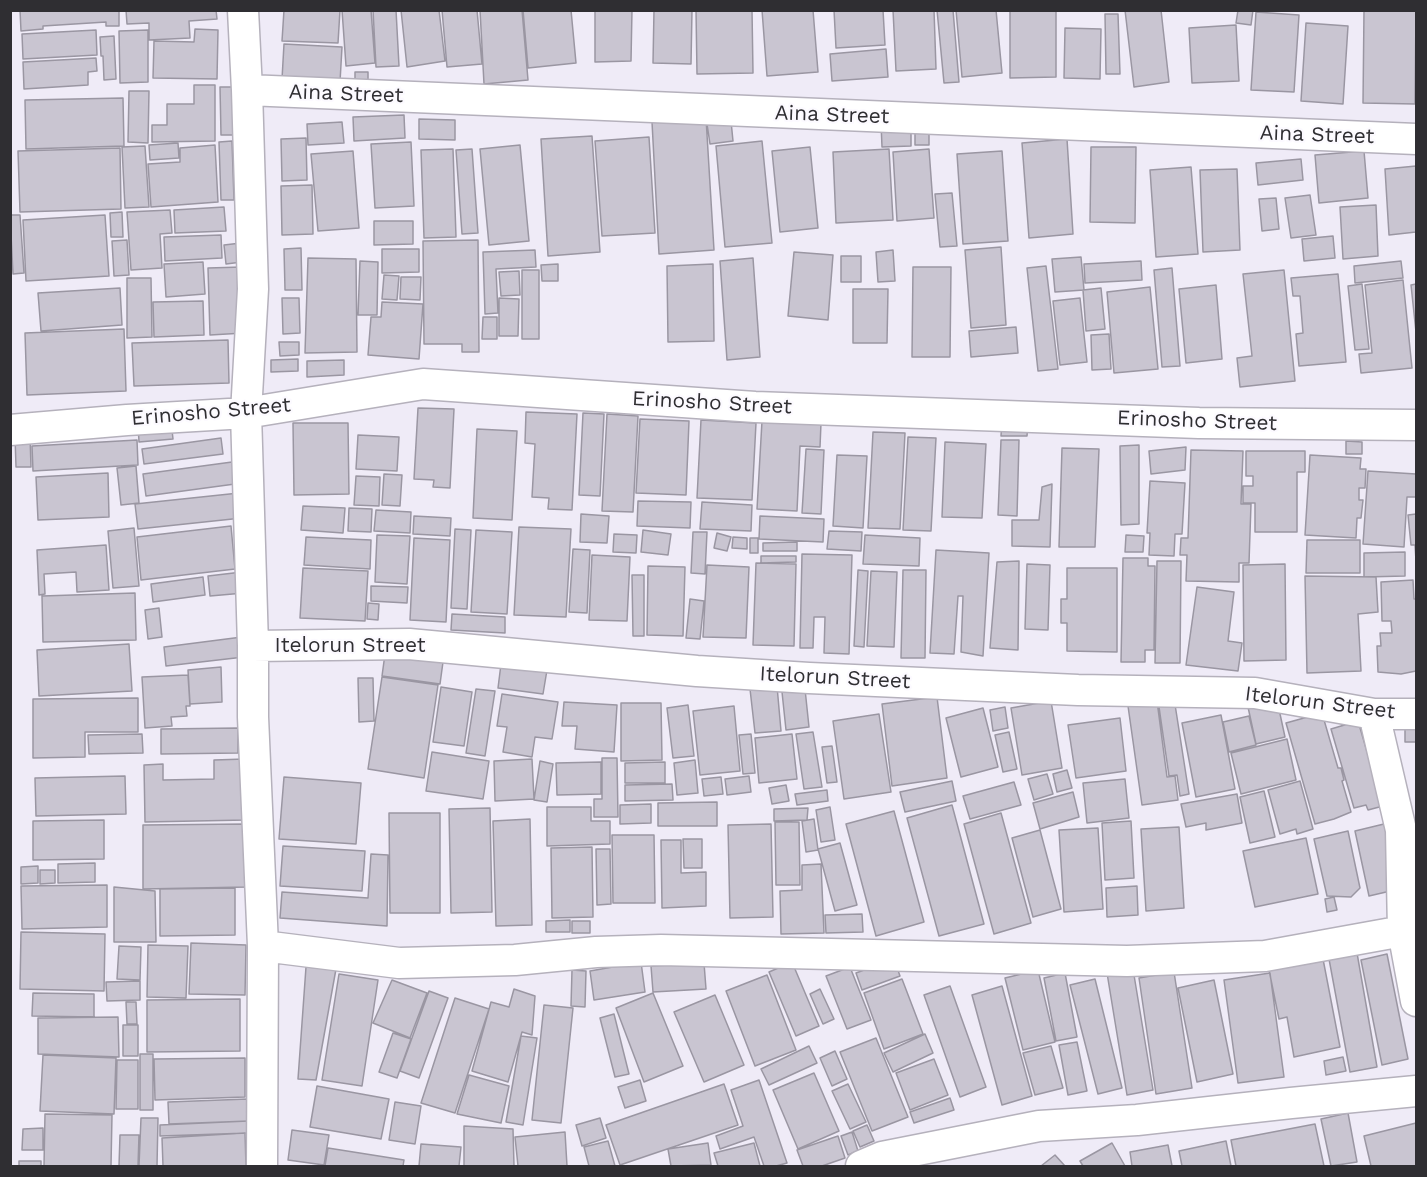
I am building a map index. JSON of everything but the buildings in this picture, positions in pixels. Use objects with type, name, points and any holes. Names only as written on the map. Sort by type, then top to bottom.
[{"type":"street","points":[[243,10],[253,289],[246,413],[253,717],[263,946],[262,1167]]},
{"type":"street","name":"Aina Street","points":[[247,90],[1416,139]]},
{"type":"street","name":"Erinosho Street","points":[[10,430],[246,413],[423,384],[755,406],[1199,423],[1416,425]]},
{"type":"street","name":"Itelorun Street","points":[[253,646],[410,644],[686,670],[809,678],[1078,690],[1255,693],[1374,714],[1416,714]]},
{"type":"street","points":[[1374,714],[1401,830],[1416,1001]]},
{"type":"street","points":[[263,946],[399,963],[514,960],[596,952],[661,950],[1126,961],[1265,956],[1410,930]]},
{"type":"street","points":[[861,1167],[882,1157],[1039,1126],[1137,1120],[1416,1091]]}]
